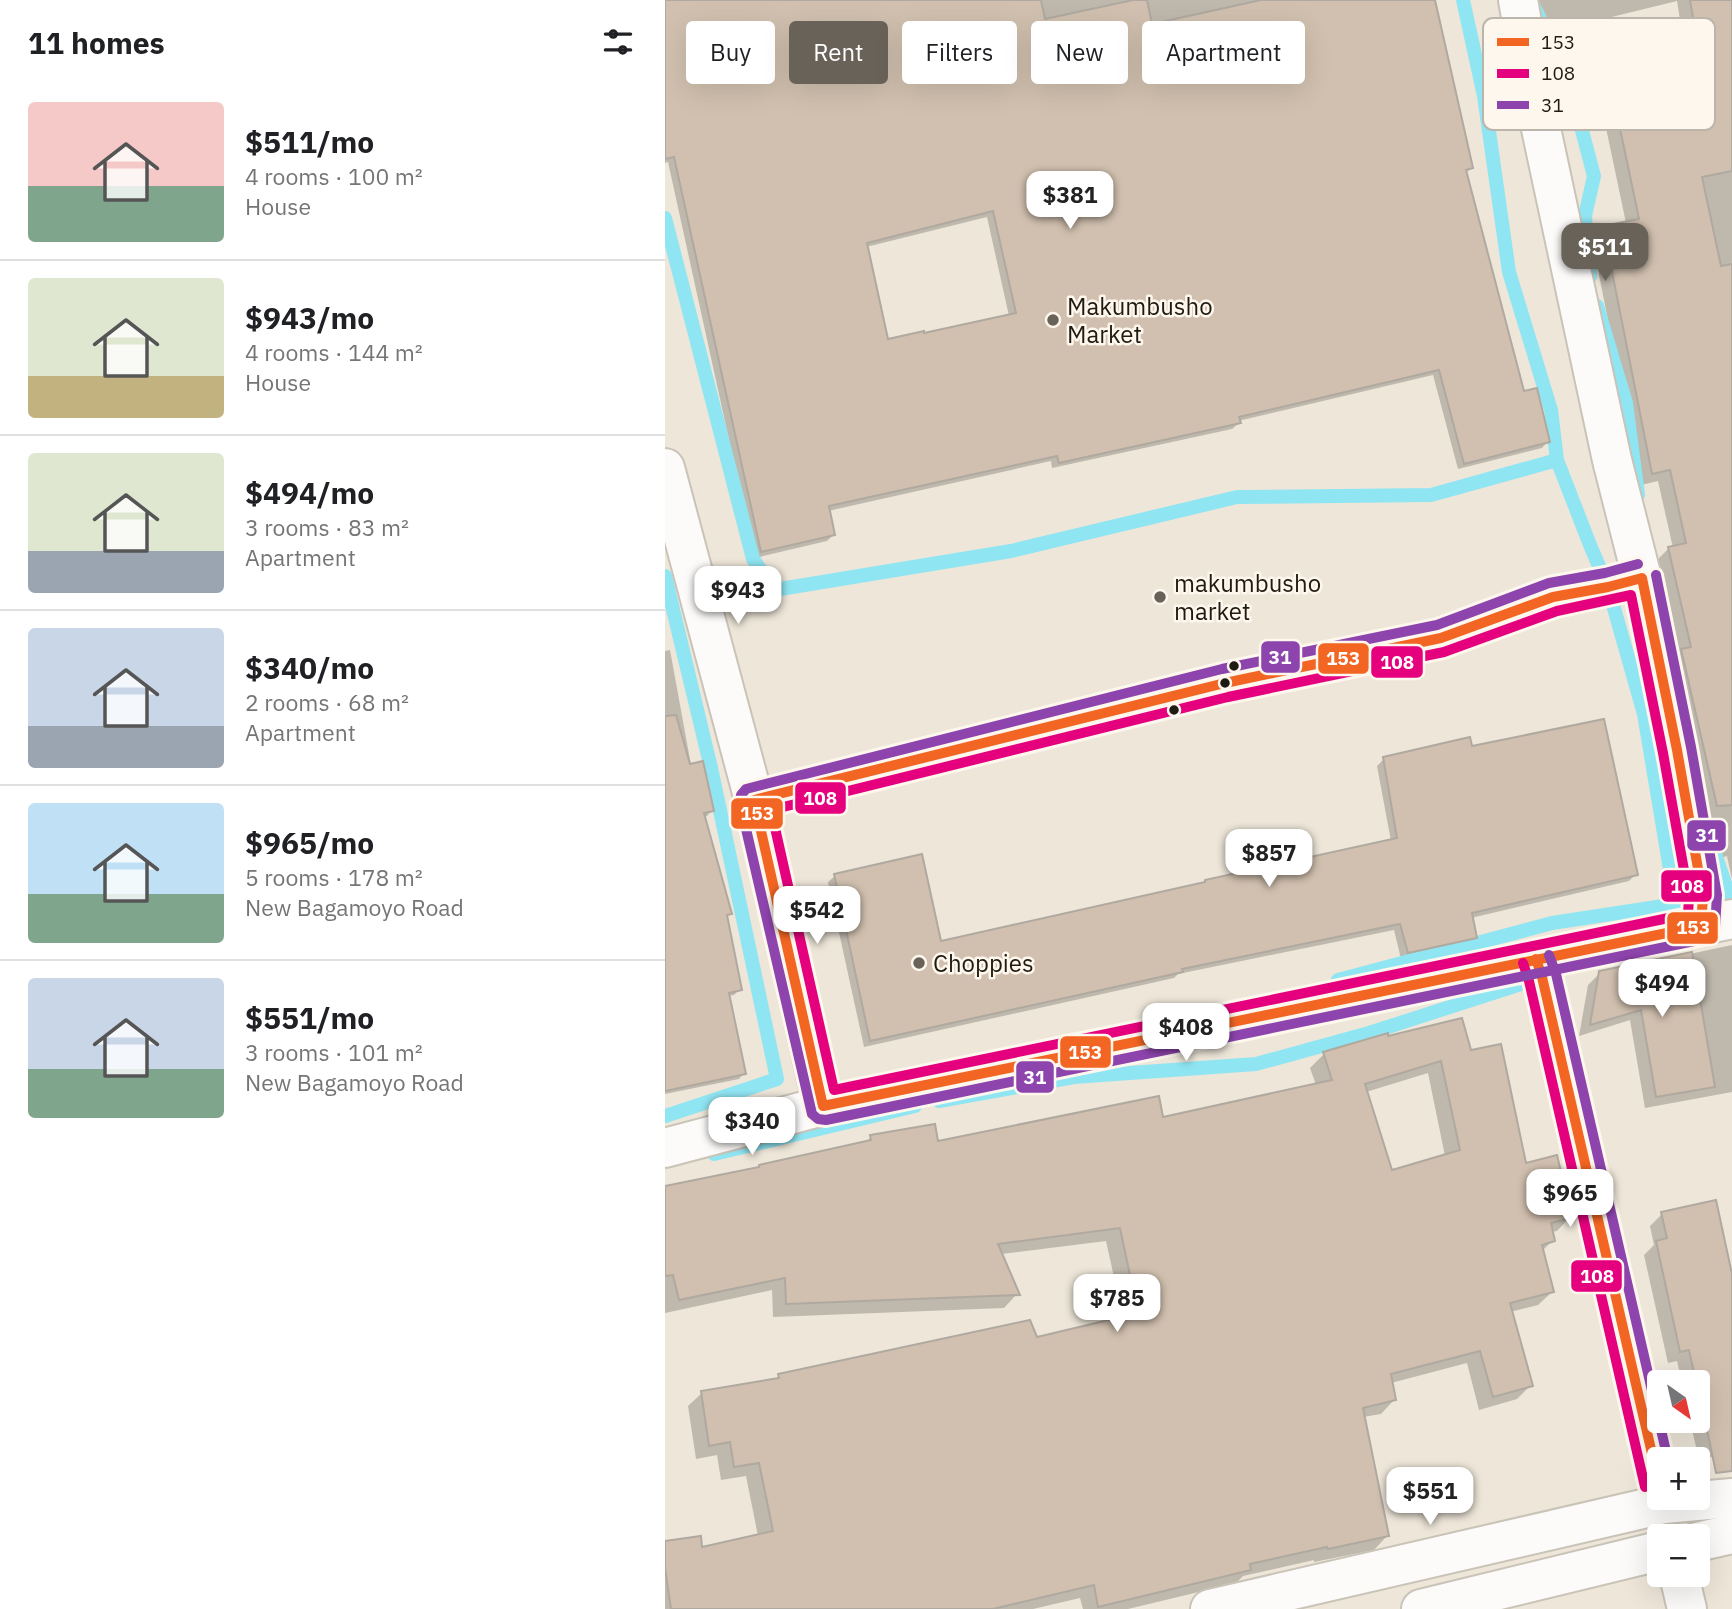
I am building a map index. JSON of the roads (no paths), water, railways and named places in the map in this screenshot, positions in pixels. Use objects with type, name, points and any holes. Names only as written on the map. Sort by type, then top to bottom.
[{"type":"main road","points":[[1518,0],[1521,18]]},
{"type":"main road","points":[[665,1148],[823,1106],[1716,922],[1703,897],[1642,578],[1612,460],[1541,130]]},
{"type":"main road","points":[[665,468],[754,800],[823,1106]]},
{"type":"main road","points":[[1537,959],[1650,1447]]},
{"type":"main road","points":[[1710,1501],[1732,1498]]},
{"type":"main road","points":[[1210,1609],[1647,1510]]},
{"type":"main road","points":[[1710,1539],[1732,1534]]},
{"type":"main road","points":[[1421,1609],[1647,1554]]},
{"type":"main road","points":[[1682,1587],[1687,1609]]},
{"type":"waterway","points":[[1463,0],[1483,91]]},
{"type":"waterway","points":[[1533,5],[1540,18]]},
{"type":"waterway","points":[[1489,130],[1509,272],[1551,410],[1557,460],[1608,587],[1644,714],[1676,905]]},
{"type":"waterway","points":[[1582,130],[1594,176],[1585,216],[1590,277]]},
{"type":"waterway","points":[[665,218],[753,559],[774,590],[1011,551],[1237,497],[1431,495],[1557,460]]},
{"type":"waterway","points":[[1597,306],[1626,403],[1638,495]]},
{"type":"waterway","points":[[665,576],[711,768],[777,1079],[665,1116]]},
{"type":"waterway","points":[[1709,836],[1731,901]]},
{"type":"waterway","points":[[1338,980],[1552,923],[1683,903]]},
{"type":"waterway","points":[[939,1101],[1074,1077],[1256,1064],[1369,1033],[1540,978]]},
{"type":"waterway","points":[[714,1154],[915,1106]]},
{"type":"place","name":"Makumbusho Market","points":[[1053,320]]},
{"type":"place","name":"makumbusho market","points":[[1160,597]]},
{"type":"place","name":"Choppies","points":[[919,963]]}]
